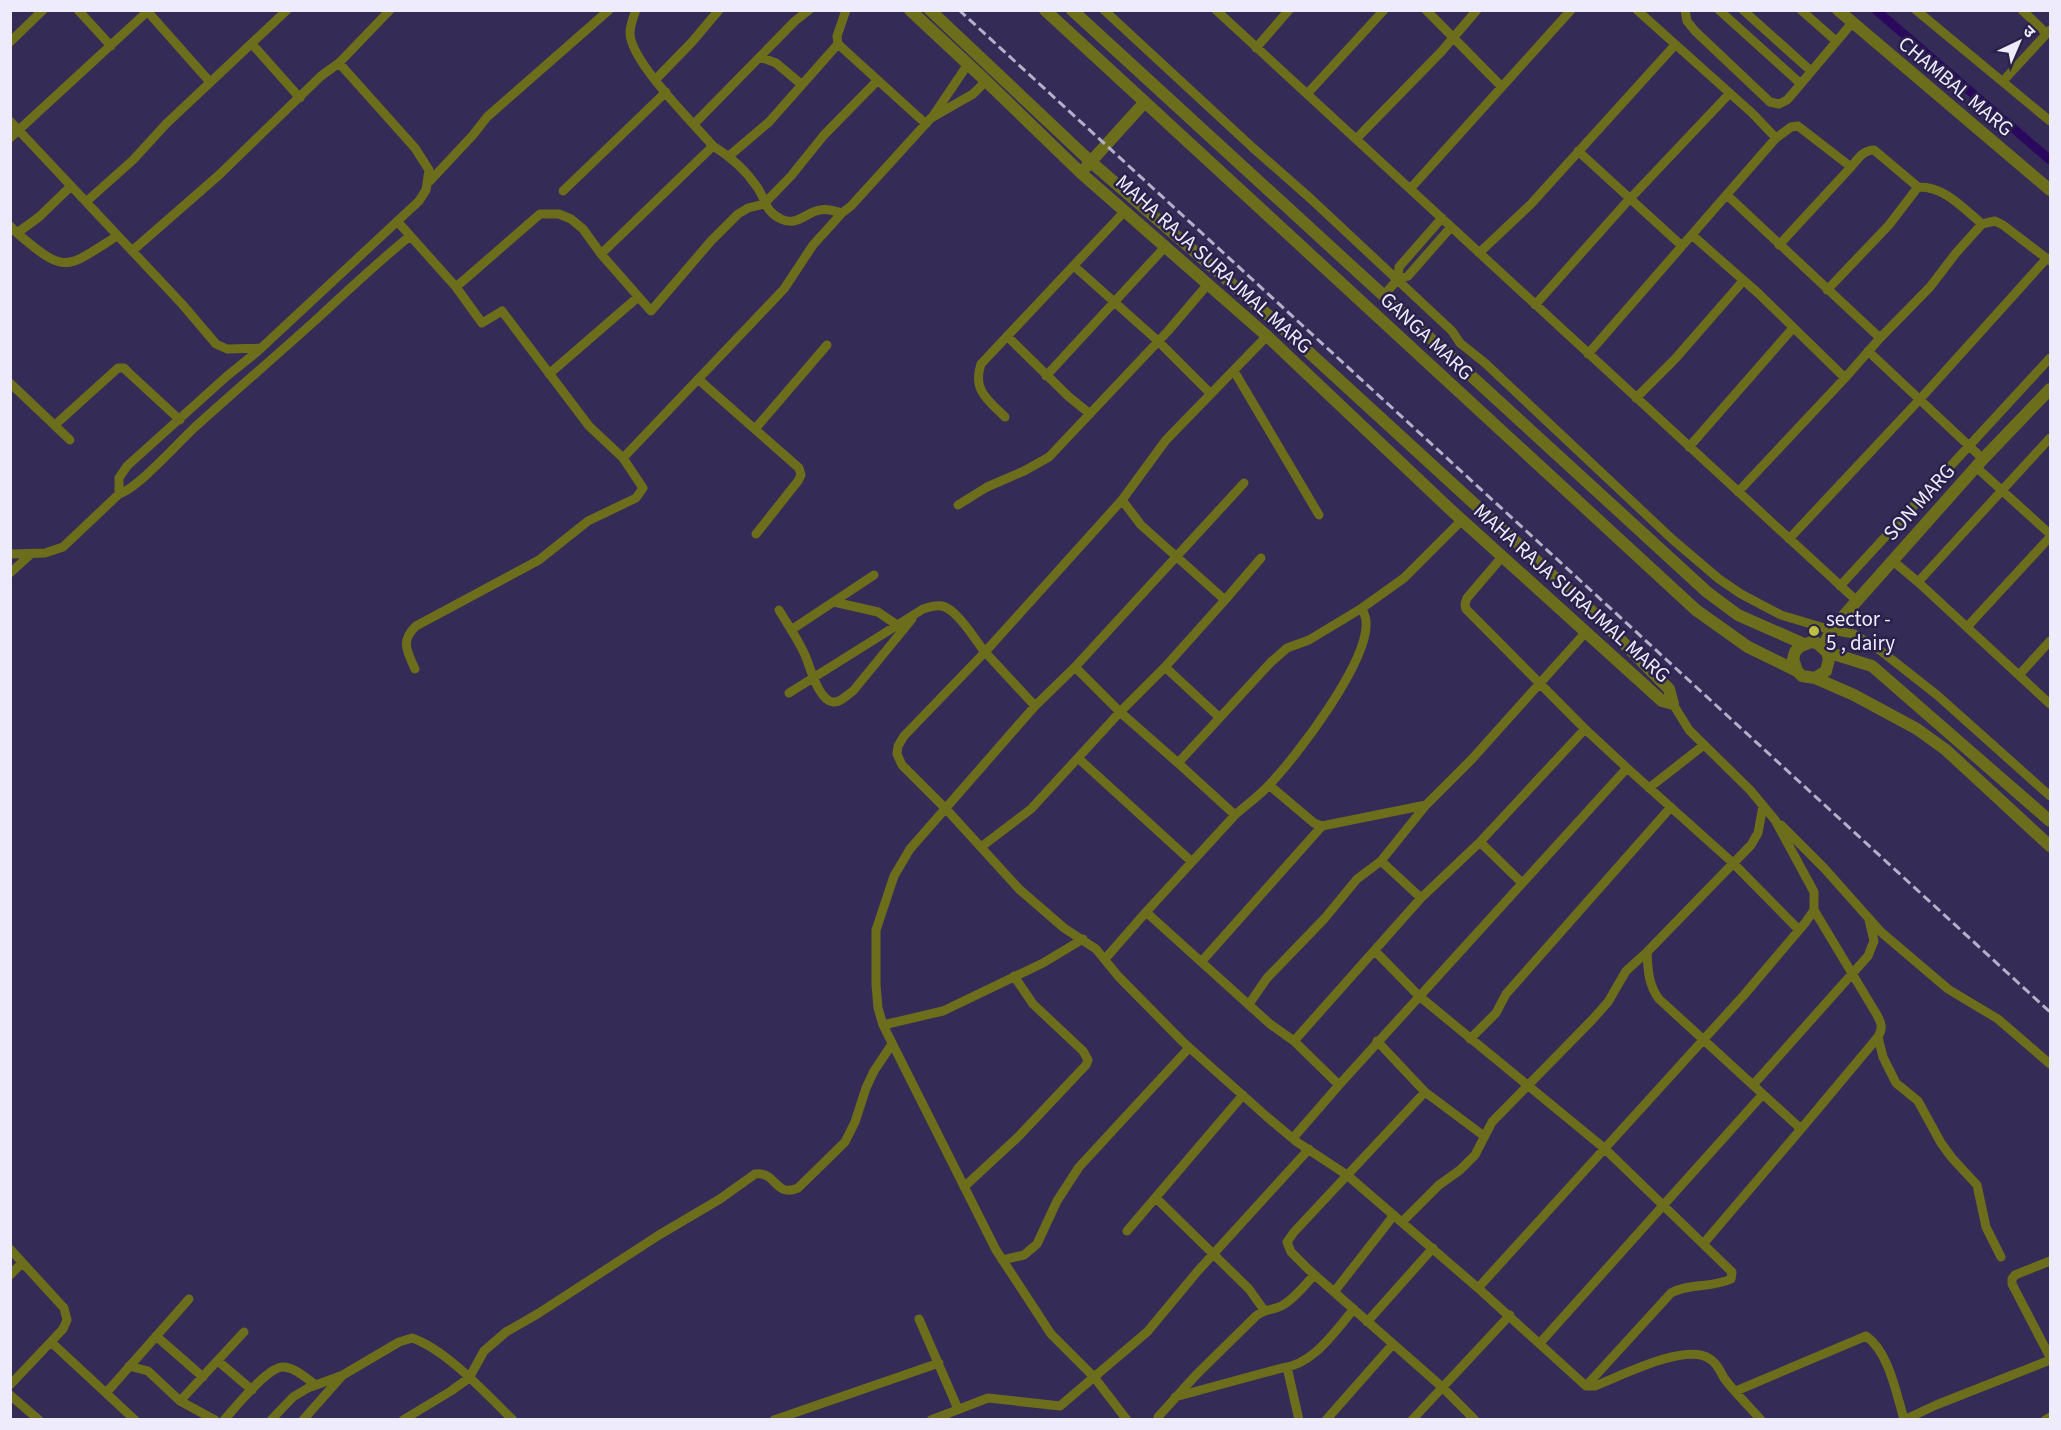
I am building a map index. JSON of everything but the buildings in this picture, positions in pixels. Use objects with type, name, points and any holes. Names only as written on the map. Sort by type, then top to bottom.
[{"type":"street","points":[[10,42],[43,10]]},
{"type":"street","points":[[78,10],[111,46]]},
{"type":"street","points":[[87,201],[133,160],[210,82],[287,10]]},
{"type":"street","points":[[132,251],[219,175],[321,76],[339,63],[390,10]]},
{"type":"street","points":[[429,182],[487,117],[609,10]]},
{"type":"street","points":[[636,10],[630,35],[635,50],[655,80],[713,146],[737,162],[759,189],[764,204],[782,220],[802,219],[817,210],[829,209],[842,213]]},
{"type":"street","points":[[655,80],[719,10]]},
{"type":"street","points":[[694,124],[795,21],[809,10]]},
{"type":"street","points":[[846,10],[837,36],[838,44],[877,81],[929,121]]},
{"type":"street","name":"MAHA RAJA SURAJMAL MARG","points":[[910,10],[1081,173],[1267,336],[1585,633],[1662,702],[1673,704],[1669,689],[1599,618],[1277,323],[1091,162],[930,10]]},
{"type":"street","name":"GANGA MARG","points":[[1045,10],[1696,610],[1748,647],[1797,671]]},
{"type":"street","name":"GANGA MARG","points":[[1072,10],[1707,592],[1738,615],[1804,644]]},
{"type":"street","points":[[1104,10],[1398,279],[1452,331],[1460,343],[1485,363],[1672,539],[1719,579],[1741,594],[1781,615],[1831,630],[1854,634],[1881,651],[1937,695],[2050,796]]},
{"type":"street","points":[[1216,10],[1857,601]]},
{"type":"street","points":[[1256,48],[1289,10]]},
{"type":"street","points":[[1306,94],[1384,10]]},
{"type":"street","points":[[1426,10],[1502,87]]},
{"type":"street","points":[[1356,139],[1477,10]]},
{"type":"street","points":[[1410,189],[1571,10]]},
{"type":"street","points":[[1637,10],[1730,93],[1776,138]]},
{"type":"street","points":[[1645,18],[1652,10]]},
{"type":"street","points":[[1685,10],[1687,21],[1695,31],[1770,102],[1779,104],[1787,100],[1852,23]]},
{"type":"street","points":[[1719,10],[1801,84]]},
{"type":"street","points":[[1743,10],[1810,71]]},
{"type":"street","points":[[1801,10],[1836,41]]},
{"type":"street","name":"CHAMBAL MARG","points":[[1838,10],[2050,190]]},
{"type":"street","points":[[1916,10],[2049,116]]},
{"type":"street","points":[[2003,81],[2049,32],[2022,10]]},
{"type":"street","points":[[10,138],[148,11],[210,82]]},
{"type":"street","points":[[252,44],[300,98]]},
{"type":"street","points":[[729,156],[768,122],[838,44]]},
{"type":"street","points":[[1479,253],[1531,204],[1676,45]]},
{"type":"street","points":[[760,57],[776,63],[801,84]]},
{"type":"street","points":[[119,494],[119,478],[126,466],[261,348],[419,201],[426,190],[429,170],[420,155],[339,63]]},
{"type":"street","points":[[623,458],[784,289],[813,245],[929,121],[968,64]]},
{"type":"street","points":[[456,287],[540,214],[559,214],[571,219],[583,229],[601,254],[651,311],[711,241],[738,214],[748,208],[764,204],[791,176],[824,135],[877,81]]},
{"type":"street","points":[[929,121],[973,94],[987,81]]},
{"type":"street","points":[[563,191],[666,92]]},
{"type":"street","points":[[1535,305],[1730,93]]},
{"type":"street","points":[[1081,173],[1144,103]]},
{"type":"street","points":[[10,121],[87,201],[216,344],[227,349],[261,348]]},
{"type":"street","points":[[1588,354],[1776,138],[1791,127],[1798,126],[1851,167]]},
{"type":"street","points":[[601,254],[713,146]]},
{"type":"street","points":[[1779,245],[1868,150],[1874,150],[1918,187],[1931,187],[1940,191],[1983,224]]},
{"type":"street","points":[[1578,151],[1682,246]]},
{"type":"street","points":[[71,186],[39,217],[14,229],[45,257],[61,264],[73,263],[117,236]]},
{"type":"street","points":[[1827,290],[1889,225],[1918,187]]},
{"type":"street","points":[[1727,195],[1880,338]]},
{"type":"street","points":[[1005,417],[983,394],[978,385],[977,375],[981,364],[1125,211]]},
{"type":"street","points":[[1398,279],[1399,267],[1442,218]]},
{"type":"street","points":[[397,221],[456,287],[482,323],[502,311],[589,426],[623,458],[643,488],[636,498],[588,521],[539,560],[417,626],[411,632],[406,644],[415,669]]},
{"type":"street","points":[[1738,492],[1930,287],[1956,253],[1983,224],[1995,221],[2003,225],[2049,260],[1789,539]]},
{"type":"street","points":[[1384,295],[1398,279],[1408,276],[1451,227]]},
{"type":"street","points":[[1692,235],[1845,378]]},
{"type":"street","points":[[10,554],[56,551],[63,547],[374,265],[410,236]]},
{"type":"street","points":[[1047,376],[1165,246]]},
{"type":"street","points":[[1074,266],[1158,341],[1211,394]]},
{"type":"street","points":[[1636,398],[1675,359],[1743,281]]},
{"type":"street","points":[[958,505],[987,487],[1049,458],[1208,284]]},
{"type":"street","points":[[549,374],[638,297]]},
{"type":"street","points":[[1277,323],[1234,371],[1166,440],[1122,500],[985,652],[904,736],[898,746],[897,754],[902,765],[1019,889],[1064,928],[1096,949],[1118,976],[1189,1048],[1293,1138],[1347,1175],[1433,1248],[1510,1315],[1586,1386],[1595,1386],[1661,1360],[1687,1354],[1701,1354],[1712,1359],[1761,1419]]},
{"type":"street","points":[[1689,447],[1793,328]]},
{"type":"street","points":[[1007,336],[1090,414]]},
{"type":"street","points":[[755,429],[827,345]]},
{"type":"street","points":[[1868,351],[1970,447],[1979,463],[2002,490],[2050,535],[1967,627]]},
{"type":"street","points":[[1840,586],[2050,358]]},
{"type":"street","points":[[56,424],[118,368],[129,373],[180,420]]},
{"type":"street","points":[[1234,371],[1319,515]]},
{"type":"street","points":[[698,380],[794,462],[801,475],[756,534]]},
{"type":"street","points":[[10,383],[56,424],[70,440]]},
{"type":"street","name":"SON MARG","points":[[1825,650],[1831,630],[1979,463],[2050,389]]},
{"type":"street","points":[[1918,582],[2050,438]]},
{"type":"street","points":[[1127,1419],[1094,1377],[1051,1334],[1002,1260],[964,1187],[883,1025],[878,1008],[876,985],[876,930],[894,876],[910,849],[1035,706],[1244,483]]},
{"type":"street","points":[[1122,500],[1141,525],[1225,600]]},
{"type":"street","points":[[1178,763],[1271,662],[1287,648],[1309,640],[1362,608],[1404,578],[1462,520],[1474,504]]},
{"type":"street","points":[[10,573],[31,554]]},
{"type":"street","points":[[1502,557],[1467,598],[1465,604],[1472,615],[1585,729],[1733,863],[1799,930]]},
{"type":"street","points":[[981,847],[1031,809],[1120,711],[1165,667],[1261,558]]},
{"type":"street","points":[[1893,561],[2050,705]]},
{"type":"street","points":[[791,630],[874,575]]},
{"type":"street","points":[[834,602],[878,612],[897,625]]},
{"type":"street","points":[[789,693],[917,613],[933,606],[942,606],[952,610],[985,652],[1035,706]]},
{"type":"street","points":[[1105,959],[1235,815],[1269,785],[1326,715],[1358,656],[1366,629],[1362,608]]},
{"type":"street","points":[[779,610],[805,655],[813,678],[830,702],[843,699],[853,691],[917,613]]},
{"type":"street","points":[[1249,1004],[1267,978],[1325,918],[1357,879],[1381,861],[1426,805],[1472,759],[1599,618]]},
{"type":"street","points":[[2019,675],[2050,641]]},
{"type":"street","points":[[2050,821],[1872,666],[1825,650],[1811,642],[1804,644],[1795,652],[1793,659],[1797,671],[1802,676],[1815,678],[1854,695],[1917,729],[1946,750],[2050,846]]},
{"type":"street","points":[[1815,678],[1826,671],[1828,665],[1825,650]]},
{"type":"street","points":[[1074,667],[1235,815]]},
{"type":"street","points":[[1165,667],[1219,717]]},
{"type":"street","points":[[1673,704],[1689,730],[1824,868],[1869,920],[1948,989],[1998,1019],[2050,1064]]},
{"type":"street","points":[[1294,1041],[1421,898],[1480,842],[1585,729]]},
{"type":"street","points":[[1649,788],[1704,745]]},
{"type":"street","points":[[1078,758],[1192,862]]},
{"type":"street","points":[[1293,1138],[1377,1041],[1627,768]]},
{"type":"street","points":[[1269,785],[1314,823],[1322,826],[1426,805]]},
{"type":"street","points":[[1402,1222],[1439,1185],[1460,1170],[1474,1155],[1492,1122],[1592,1020],[1608,1002],[1626,972],[1755,840],[1763,806]]},
{"type":"street","points":[[1470,1039],[1497,1013],[1506,994],[1671,807]]},
{"type":"street","points":[[1704,1243],[1882,1030],[1882,1024],[1814,910],[1814,892],[1775,820]]},
{"type":"street","points":[[1202,961],[1322,826]]},
{"type":"street","points":[[1480,842],[1522,883]]},
{"type":"street","points":[[1381,861],[1421,898]]},
{"type":"street","points":[[1478,1288],[1704,1038],[1814,910]]},
{"type":"street","points":[[1146,912],[1294,1041],[1339,1085]]},
{"type":"street","points":[[1753,1086],[1872,949],[1874,941],[1869,920]]},
{"type":"street","points":[[883,1025],[943,1011],[1043,963],[1083,939]]},
{"type":"street","points":[[1375,951],[1419,996],[1604,1148],[1732,1272],[1731,1279],[1723,1283],[1678,1289],[1671,1293],[1586,1386]]},
{"type":"street","points":[[1647,952],[1648,976],[1652,989],[1659,999],[1801,1128]]},
{"type":"street","points":[[964,1187],[1040,1115],[1088,1060],[1083,1051],[1033,1004],[1014,976]]},
{"type":"street","points":[[1878,1037],[1883,1057],[1896,1083],[1918,1101],[1941,1143],[1977,1185],[1986,1227],[2001,1257]]},
{"type":"street","points":[[1377,1041],[1425,1092],[1484,1136]]},
{"type":"street","points":[[405,1419],[451,1391],[469,1377],[483,1351],[506,1332],[720,1199],[755,1174],[767,1175],[783,1191],[790,1192],[798,1188],[845,1142],[874,1071],[892,1044]]},
{"type":"street","points":[[1002,1260],[1024,1255],[1037,1244],[1057,1201],[1079,1167],[1189,1048]]},
{"type":"street","points":[[1425,1092],[1287,1242],[1291,1252],[1314,1275],[1442,1386],[1475,1419]]},
{"type":"street","points":[[1540,1343],[1763,1094]]},
{"type":"street","points":[[1127,1231],[1243,1095]]},
{"type":"street","points":[[931,1419],[988,1398],[1060,1406],[1147,1332],[1309,1149]]},
{"type":"street","points":[[1156,1198],[1249,1289],[1264,1310]]},
{"type":"street","points":[[1334,1292],[1394,1215]]},
{"type":"street","points":[[1367,1322],[1433,1248]]},
{"type":"street","points":[[10,1249],[66,1312],[67,1320],[63,1329],[10,1385]]},
{"type":"street","points":[[1736,1391],[1866,1336],[1875,1342],[1882,1353],[1904,1419],[2050,1359],[2012,1284],[2015,1275],[2050,1261]]},
{"type":"street","points":[[10,1275],[22,1263]]},
{"type":"street","points":[[1157,1419],[1173,1398],[1264,1310],[1280,1307],[1288,1302],[1314,1275]]},
{"type":"street","points":[[106,1393],[189,1299]]},
{"type":"street","points":[[1173,1398],[1302,1363],[1354,1309]]},
{"type":"street","points":[[1412,1419],[1510,1315]]},
{"type":"street","points":[[919,1320],[958,1409]]},
{"type":"street","points":[[180,1401],[244,1332]]},
{"type":"street","points":[[156,1336],[203,1377]]},
{"type":"street","points":[[271,1419],[292,1397],[316,1384],[343,1375],[399,1342],[412,1338],[434,1350],[469,1377],[513,1419]]},
{"type":"street","points":[[51,1342],[135,1419]]},
{"type":"street","points":[[1326,1419],[1393,1344]]},
{"type":"street","points":[[218,1360],[252,1390]]},
{"type":"street","points":[[774,1419],[939,1363]]},
{"type":"street","points":[[129,1366],[148,1371],[180,1401],[215,1419]]},
{"type":"street","points":[[224,1419],[272,1371],[283,1367],[290,1369],[316,1384]]},
{"type":"street","points":[[1287,1367],[1299,1419]]},
{"type":"street","points":[[303,1419],[343,1375]]},
{"type":"street","points":[[10,1395],[39,1419]]},
{"type":"street","points":[[1746,1419],[1754,1411]]},
{"type":"street","points":[[2045,1419],[2050,1417]]},
{"type":"waterway","points":[[1876,10],[2050,160]]},
{"type":"railway","points":[[959,10],[2050,1012]]},
{"type":"place","name":"sector - 5 , dairy","points":[[1814,631]]}]
